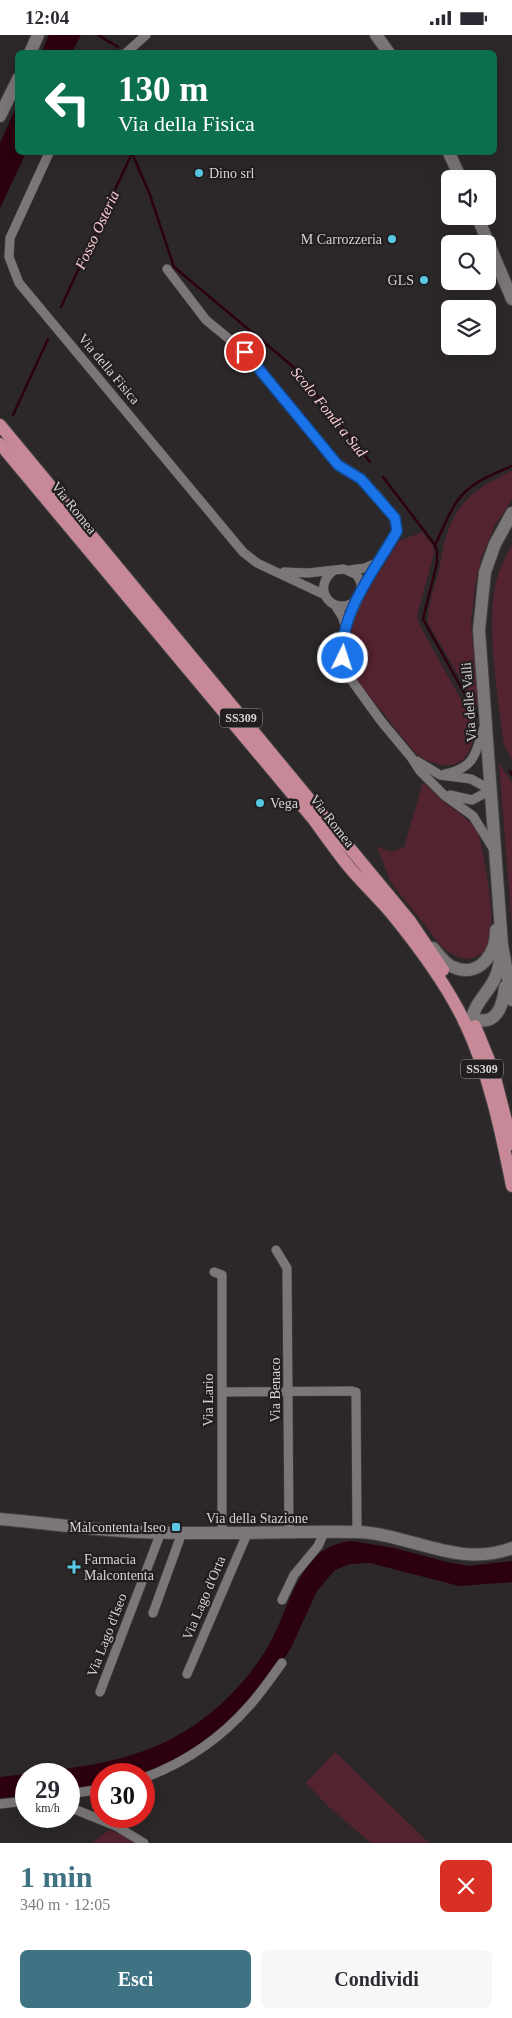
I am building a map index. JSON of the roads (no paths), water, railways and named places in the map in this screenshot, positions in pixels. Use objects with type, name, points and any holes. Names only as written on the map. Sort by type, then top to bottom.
[{"type":"main road","name":"Via Romea","points":[[0,425],[422,937],[468,1020],[493,1071],[512,1144]]},
{"type":"main road","name":"Via Romea","points":[[0,444],[314,820],[345,863],[390,912],[429,963],[468,1020],[491,1097],[512,1186]]},
{"type":"street","points":[[31,50],[38,35]]},
{"type":"street","points":[[129,50],[146,35]]},
{"type":"street","points":[[376,35],[388,50]]},
{"type":"street","points":[[0,116],[15,85]]},
{"type":"street","name":"Via della Fisica","points":[[48,155],[10,239],[9,257],[14,275],[19,283],[244,551],[257,563],[325,595],[335,605],[346,627]]},
{"type":"street","points":[[450,155],[457,170]]},
{"type":"street","points":[[480,225],[512,299]]},
{"type":"street","points":[[167,269],[206,320],[245,352],[338,465],[361,479],[395,518],[397,531],[362,589],[346,627],[342,652],[347,674],[420,771],[434,786],[473,816],[495,852]]},
{"type":"street","name":"Via delle Valli","points":[[512,513],[494,544],[485,572],[479,630],[502,945],[512,1000]]},
{"type":"street","name":"Via della Fisica","points":[[276,571],[308,573],[341,569],[350,570],[365,568],[379,562]]},
{"type":"street","points":[[350,570],[359,578],[362,589]]},
{"type":"street","points":[[325,595],[325,580],[333,571]]},
{"type":"street","points":[[335,605],[347,606],[357,600]]},
{"type":"street","points":[[440,775],[458,772],[471,762],[477,752],[485,721]]},
{"type":"street","points":[[411,757],[424,767],[440,775],[471,779],[491,790]]},
{"type":"street","points":[[434,786],[463,799],[477,798],[491,790]]},
{"type":"street","name":"Via delle Valli","points":[[422,937],[452,967],[463,970],[475,969],[484,963],[491,954],[496,935],[495,917],[498,895]]},
{"type":"street","name":"Via delle Valli","points":[[502,945],[498,971],[468,1020],[484,1021],[498,1013],[504,1000],[507,969]]},
{"type":"street","name":"Via Benaco","points":[[276,1250],[287,1268],[289,1533]]},
{"type":"street","name":"Via Lario","points":[[214,1272],[222,1275],[222,1534]]},
{"type":"street","points":[[222,1392],[356,1392],[357,1532]]},
{"type":"street","name":"Via della Stazione","points":[[0,1519],[161,1532],[222,1534],[357,1532],[458,1554],[484,1555],[512,1548]]},
{"type":"street","name":"Via Lago d'Iseo","points":[[100,1692],[161,1532]]},
{"type":"street","points":[[152,1613],[181,1532]]},
{"type":"street","name":"Via Lago d'Orta","points":[[187,1674],[247,1533]]},
{"type":"street","points":[[282,1600],[294,1575],[318,1546],[324,1533]]},
{"type":"street","points":[[155,1773],[217,1737],[250,1705],[282,1663]]},
{"type":"street","points":[[0,1804],[15,1802]]},
{"type":"street","points":[[80,1811],[116,1826],[144,1843]]},
{"type":"waterway","name":"Scolo Fondi a Sud","points":[[98,35],[118,47]]},
{"type":"waterway","name":"Fosso Osteria","points":[[61,307],[131,155]]},
{"type":"waterway","name":"Scolo Fondi a Sud","points":[[133,155],[150,195],[174,267],[297,370],[370,462]]},
{"type":"waterway","name":"Fosso Osteria","points":[[13,415],[48,339]]},
{"type":"waterway","points":[[435,545],[451,511],[464,493],[493,474],[512,466]]},
{"type":"waterway","name":"Scolo Fondi a Sud","points":[[383,477],[435,545],[437,563],[423,619],[477,716]]},
{"type":"waterway","name":"Scolo Fondi a Sud","points":[[510,771],[512,775]]},
{"type":"place","name":"Dino srl","points":[[199,173]]},
{"type":"place","name":"M Carrozzeria","points":[[392,239]]},
{"type":"place","name":"GLS","points":[[424,280]]},
{"type":"place","name":"Vega","points":[[260,803]]},
{"type":"place","name":"Malcontenta Iseo","points":[[176,1527]]},
{"type":"place","name":"Farmacia Malcontenta","points":[[74,1567]]}]
